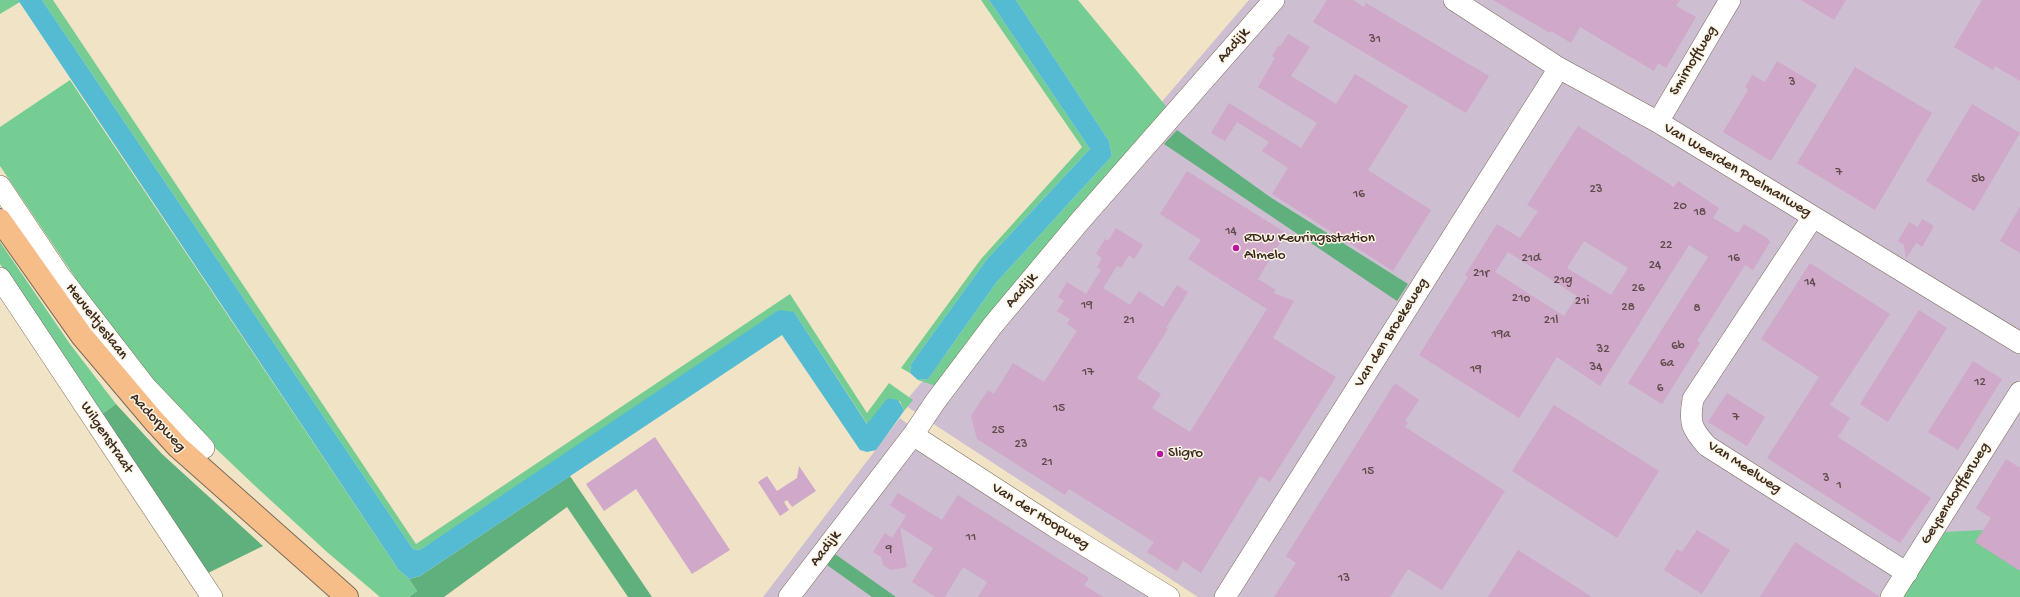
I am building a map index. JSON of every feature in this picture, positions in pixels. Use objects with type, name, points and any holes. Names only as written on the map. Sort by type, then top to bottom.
[{"type":"main road","name":"Aadorpweg","points":[[0,220],[82,336],[154,421],[178,447],[347,597]]},
{"type":"street","name":"Aadijk","points":[[789,597],[913,435],[935,402],[993,326],[1080,221],[1274,0]]},
{"type":"street","name":"Van Weerden Poelmanweg","points":[[1454,0],[1559,68],[1658,122],[2020,343]]},
{"type":"street","name":"Smirnoffweg","points":[[1658,122],[1730,0]]},
{"type":"street","name":"Van den Broekeweg","points":[[1225,597],[1559,68]]},
{"type":"street","name":"Heuveltjeslaan","points":[[0,186],[60,276],[145,386],[204,448]]},
{"type":"street","name":"Van Meelweg","points":[[1813,217],[1693,399],[1691,410],[1692,426],[1694,431],[1707,446],[1907,573]]},
{"type":"street","name":"Wilgenstraat","points":[[0,278],[212,597]]},
{"type":"street","name":"Geysendorfferweg","points":[[1892,597],[2020,392]]},
{"type":"street","name":"Van der Hoopweg","points":[[913,435],[1055,527],[1169,597]]},
{"type":"shaded area","points":[[1249,0],[2020,0],[2020,597],[1198,597],[903,404]]},
{"type":"shaded area","points":[[900,418],[948,456],[1167,597],[763,597]]},
{"type":"green space","points":[[0,0],[18,0],[20,2],[0,14]]},
{"type":"green space","points":[[42,0],[53,0],[416,544],[790,294],[867,413],[889,383],[913,400],[904,411],[900,401],[868,425],[794,312],[420,550],[413,549]]},
{"type":"green space","points":[[981,0],[989,0],[1090,149],[987,259],[911,364],[910,373],[901,368],[981,259],[1082,147]]},
{"type":"green space","points":[[1016,0],[1078,0],[1170,111],[939,387],[918,380],[928,379],[996,283],[1112,156],[1109,141]]},
{"type":"green space","points":[[70,80],[398,569],[409,579],[417,591],[409,597],[380,597],[327,552],[191,425],[170,402],[97,310],[0,166],[0,127]]},
{"type":"green space","points":[[1177,130],[1270,197],[1408,284],[1397,301],[1164,144]]},
{"type":"green space","points":[[0,242],[70,344],[116,404],[99,416],[0,264]]},
{"type":"green space","points":[[116,404],[162,454],[263,546],[204,575],[99,416]]},
{"type":"green space","points":[[570,476],[652,597],[628,597],[567,507],[444,597],[409,597],[417,591],[409,579],[420,576]]},
{"type":"green space","points":[[2020,528],[2020,597],[1903,597],[1945,532]]},
{"type":"green space","points":[[835,554],[896,597],[872,597],[827,565]]},
{"type":"water","points":[[18,0],[42,0],[413,549],[420,550],[779,310],[794,312],[867,424],[887,399],[894,399],[898,401],[904,411],[876,450],[867,452],[860,450],[782,335],[420,576],[409,579],[398,569]]},
{"type":"water","points":[[989,0],[1016,0],[1109,141],[1112,156],[996,283],[928,379],[918,380],[910,373],[911,364],[987,259],[1090,149]]},
{"type":"building","points":[[1327,0],[1353,0],[1364,7],[1366,3],[1489,76],[1466,113],[1313,22]]},
{"type":"building","points":[[1493,0],[1680,0],[1676,6],[1696,17],[1666,68],[1658,63],[1654,71],[1580,27],[1571,43],[1551,31],[1550,33]]},
{"type":"building","points":[[1801,0],[1846,0],[1834,20]]},
{"type":"building","points":[[1982,0],[2020,0],[2020,81],[1995,66],[1993,70],[1954,47]]},
{"type":"building","points":[[1288,34],[1310,47],[1291,76],[1336,104],[1355,74],[1408,106],[1368,170],[1431,210],[1393,271],[1272,194],[1288,168],[1262,151],[1269,142],[1237,122],[1225,141],[1211,133],[1229,103],[1301,148],[1317,123],[1258,87],[1275,58],[1272,56]]},
{"type":"building","points":[[1777,61],[1817,85],[1771,161],[1723,132],[1748,90],[1745,87],[1752,75],[1765,82]]},
{"type":"building","points":[[1855,67],[1932,113],[1875,210],[1797,163]]},
{"type":"building","points":[[1972,104],[2020,133],[1974,211],[1926,181]]},
{"type":"building","points":[[1578,126],[1674,187],[1678,181],[1719,208],[1713,218],[1738,233],[1744,224],[1767,238],[1770,242],[1753,270],[1745,265],[1697,341],[1700,343],[1662,404],[1628,383],[1708,257],[1689,245],[1600,386],[1557,357],[1519,418],[1419,355],[1468,277],[1465,275],[1497,224],[1520,238],[1538,211],[1527,205]],"holes":[[[1584,241],[1628,268],[1611,295],[1567,268]],[[1508,252],[1577,296],[1564,316],[1495,272]]]},
{"type":"building","points":[[1187,171],[1286,233],[1258,279],[1276,290],[1274,293],[1294,301],[1273,338],[1336,377],[1270,482],[1260,476],[1201,573],[1183,561],[1177,571],[1147,552],[1154,542],[1069,489],[1065,495],[977,439],[971,416],[988,390],[994,394],[1013,363],[1044,382],[1077,331],[1067,324],[1070,319],[1057,311],[1064,301],[1058,297],[1067,282],[1086,294],[1101,270],[1097,267],[1102,258],[1096,254],[1105,239],[1108,241],[1116,228],[1143,245],[1134,259],[1129,255],[1121,268],[1117,266],[1103,288],[1130,305],[1139,291],[1163,307],[1177,285],[1188,292],[1166,328],[1168,329],[1137,378],[1161,394],[1152,408],[1190,432],[1267,309],[1188,259],[1201,240],[1160,214]]},
{"type":"building","points":[[2020,207],[2020,253],[2000,241]]},
{"type":"building","points":[[1922,219],[1934,226],[1922,247],[1916,243],[1906,259],[1904,245],[1898,241],[1909,222],[1918,227]]},
{"type":"building","points":[[1810,263],[1890,314],[1830,405],[1850,418],[1838,437],[1931,498],[1900,543],[1767,458],[1819,377],[1761,339]]},
{"type":"building","points":[[1919,310],[1947,328],[1888,422],[1860,404]]},
{"type":"building","points":[[1973,361],[2002,379],[1958,450],[1928,432]]},
{"type":"building","points":[[1395,383],[1419,400],[1405,421],[1408,422],[1405,427],[1505,491],[1442,590],[1408,569],[1390,597],[1274,597],[1296,563],[1286,556]]},
{"type":"building","points":[[1727,393],[1765,417],[1747,446],[1708,422]]},
{"type":"building","points":[[1554,405],[1659,471],[1617,538],[1512,471]]},
{"type":"building","points":[[655,437],[730,550],[692,574],[636,489],[604,511],[586,484]]},
{"type":"building","points":[[2006,459],[2020,468],[2020,571],[1975,542],[1991,518],[1976,508]]},
{"type":"building","points":[[799,466],[816,491],[792,507],[787,500],[784,502],[789,510],[780,516],[758,482],[767,476],[777,491],[797,478]]},
{"type":"building","points":[[898,493],[942,520],[958,495],[1089,578],[1084,585],[1103,597],[978,597],[987,582],[963,567],[945,597],[936,597],[912,582],[933,548],[900,527],[907,567],[891,570],[883,565],[881,557],[873,552],[885,533],[892,538],[906,516],[890,505]]},
{"type":"building","points":[[1697,530],[1730,550],[1702,594],[1664,570],[1677,549],[1682,552]]},
{"type":"building","points":[[1795,542],[1879,596],[1879,597],[1760,597]]},
{"type":"building","points":[[1518,550],[1592,597],[1488,597]]},
{"type":"place","name":"RDW Keuringsstation Almelo","points":[[1236,248]]},
{"type":"place","name":"Sligro","points":[[1160,454]]}]
